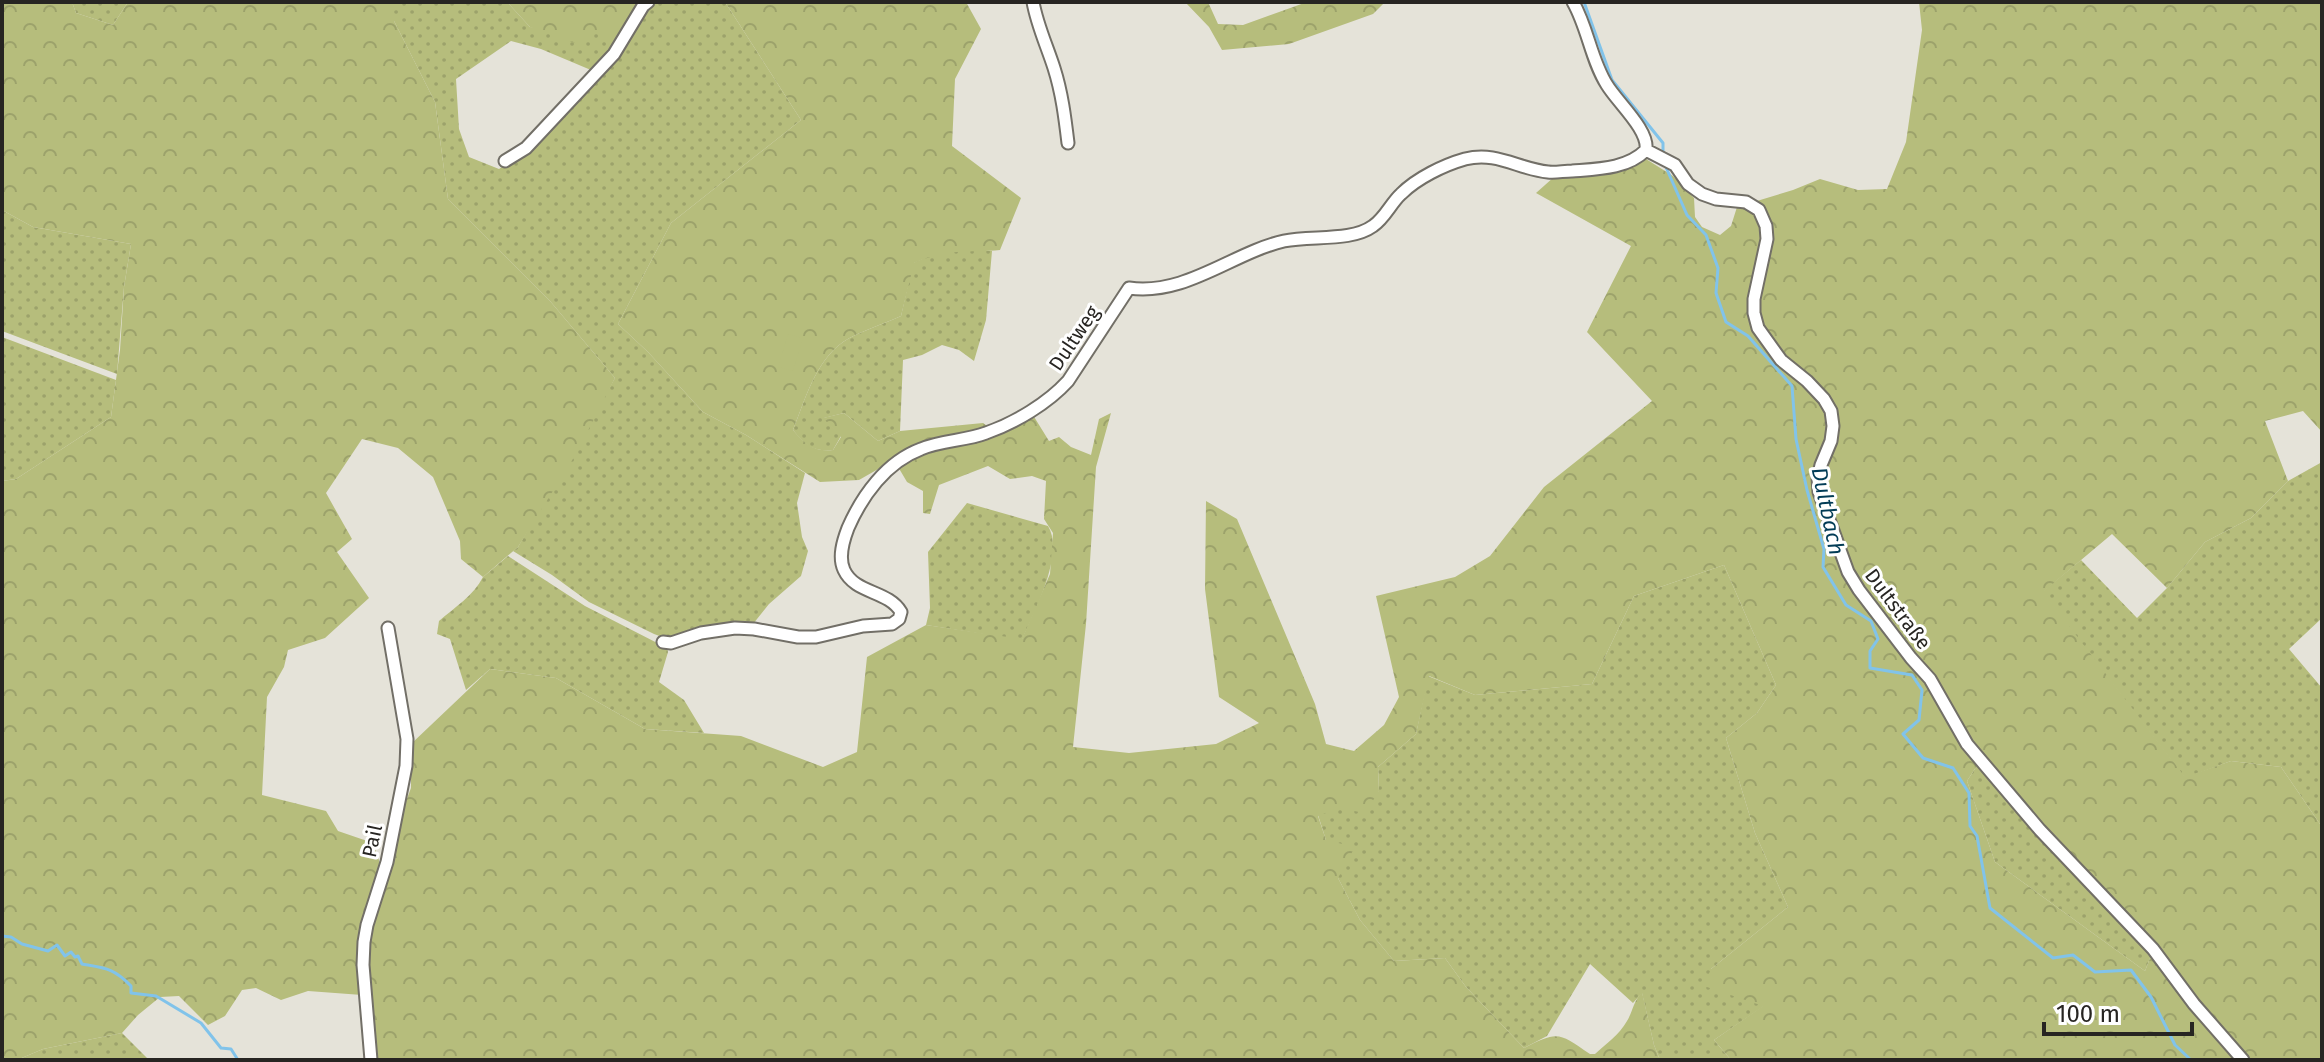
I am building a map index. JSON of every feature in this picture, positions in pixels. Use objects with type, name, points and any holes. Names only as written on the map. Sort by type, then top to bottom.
[{"type":"street","points":[[505,161],[526,148],[614,54],[648,2]]},
{"type":"street","points":[[1033,2],[1055,71],[1068,143]]},
{"type":"street","points":[[1573,2],[1606,84],[1642,132],[1647,141],[1646,150]]},
{"type":"street","name":"Dultstraße","points":[[1646,150],[1675,165],[1688,184],[1702,194],[1716,199],[1746,202],[1759,210],[1766,226],[1767,239],[1754,299],[1754,313],[1758,328],[1781,360],[1807,381],[1831,411],[1831,441],[1821,465],[1819,492],[1848,572],[1859,590],[1930,679],[1967,744],[2040,830],[2153,949],[2194,1004],[2243,1060]]},
{"type":"street","name":"Dultweg","points":[[663,642],[671,643],[701,633],[735,628],[816,637],[863,626],[892,624],[899,619],[901,612],[896,603],[849,579],[842,566],[841,551],[846,533],[869,490],[881,476],[920,449],[986,433],[1058,392],[1129,288],[1173,285],[1282,241],[1355,234],[1372,227],[1401,194],[1423,179],[1467,159],[1487,157],[1509,160],[1548,172],[1602,169],[1639,157],[1646,150]]},
{"type":"street","name":"Pail","points":[[371,1060],[364,942],[387,862],[406,766],[407,739],[388,628]]},
{"type":"green space","points":[[2,2],[72,2],[76,13],[113,25],[128,2],[394,2],[394,21],[435,102],[448,199],[550,301],[615,378],[576,454],[518,547],[483,577],[461,559],[460,541],[433,477],[398,448],[362,439],[326,493],[352,539],[337,552],[369,598],[325,638],[288,650],[284,667],[267,697],[262,795],[326,811],[338,831],[373,843],[382,869],[361,933],[362,995],[308,991],[281,1000],[256,988],[242,990],[225,1016],[208,1025],[179,996],[160,997],[122,1033],[43,1049],[17,1060],[2,1060],[2,481],[16,479],[111,417],[131,244],[33,227],[2,210]]},
{"type":"green space","points":[[72,2],[128,2],[113,25],[76,13]]},
{"type":"green space","points":[[394,2],[507,2],[530,27],[593,32],[644,2],[725,2],[801,120],[671,223],[618,324],[703,412],[805,473],[797,503],[802,537],[808,551],[801,576],[769,604],[753,624],[668,639],[589,602],[513,551],[615,378],[550,301],[448,199],[435,102],[394,21]],"holes":[[[511,41],[541,49],[598,73],[530,148],[499,169],[469,157],[459,129],[456,79]]]},
{"type":"green space","points":[[507,2],[644,2],[615,42],[594,32],[581,45],[530,27]]},
{"type":"green space","points":[[725,2],[966,2],[981,29],[955,79],[952,146],[1021,198],[1000,250],[947,253],[914,263],[901,316],[856,335],[833,350],[812,382],[793,430],[810,446],[833,450],[841,437],[823,418],[844,413],[878,441],[900,431],[983,423],[990,428],[1028,407],[1049,441],[1059,437],[1071,447],[1091,455],[1099,419],[1111,413],[1096,467],[1086,624],[1073,747],[1129,753],[1216,744],[1259,723],[1219,697],[1205,589],[1206,501],[1237,519],[1315,704],[1326,744],[1354,751],[1384,725],[1399,697],[1376,596],[1455,577],[1490,556],[1544,487],[1652,401],[1587,332],[1631,246],[1536,193],[1554,177],[1599,174],[1646,159],[1673,176],[1694,198],[1695,217],[1702,227],[1720,235],[1731,226],[1737,207],[1820,179],[1858,190],[1887,189],[1906,142],[1922,30],[1919,2],[2322,2],[2322,432],[2303,411],[2265,421],[2288,481],[2251,518],[2205,542],[2167,588],[2112,534],[2043,592],[2185,777],[2231,761],[2281,767],[2322,827],[2322,1060],[1731,1060],[1714,1040],[1763,1006],[1704,986],[1711,969],[1788,907],[1755,833],[1726,738],[1757,713],[1776,685],[1724,565],[1634,596],[1592,684],[1475,695],[1429,676],[1416,734],[1378,767],[1379,791],[1365,813],[1338,808],[1318,816],[1326,840],[1355,847],[1338,878],[1360,920],[1394,961],[1445,958],[1466,987],[1524,1048],[1545,1038],[1558,1036],[1595,1054],[1624,1026],[1642,992],[1660,1060],[375,1060],[368,962],[370,933],[400,817],[411,788],[411,744],[490,669],[556,678],[645,729],[741,736],[823,767],[857,752],[867,657],[926,625],[1022,639],[1050,574],[1053,533],[1044,519],[1046,481],[1032,476],[1010,479],[988,466],[939,485],[930,514],[923,513],[923,491],[907,482],[894,460],[859,480],[820,482],[703,412],[618,324],[671,223],[801,120]],"holes":[[[1978,764],[2056,836],[2152,953],[2145,971],[1995,862],[1967,781]]]},
{"type":"green space","points":[[1185,2],[1208,2],[1218,24],[1243,25],[1307,2],[1385,2],[1373,14],[1289,44],[1222,50],[1209,27]]},
{"type":"green space","points":[[2,210],[33,227],[131,244],[117,374],[2,331]]},
{"type":"green space","points":[[960,250],[992,251],[986,320],[974,361],[959,350],[942,345],[903,360],[900,431],[878,441],[844,413],[824,418],[841,436],[833,450],[815,449],[806,443],[793,430],[812,382],[825,360],[849,338],[901,316],[913,263],[931,255]]},
{"type":"green space","points":[[788,334],[803,338],[793,371],[778,367]]},
{"type":"green space","points":[[2,337],[116,380],[111,417],[16,479],[2,481]]},
{"type":"green space","points":[[2322,462],[2322,618],[2289,649],[2322,688],[2322,827],[2281,767],[2231,761],[2185,778],[2042,592],[2081,560],[2137,618],[2205,542],[2251,518],[2288,481]]},
{"type":"green space","points":[[967,503],[1048,526],[1053,552],[1050,567],[1022,640],[926,625],[930,608],[928,552]]},
{"type":"green space","points":[[508,556],[585,606],[667,648],[659,682],[684,700],[704,733],[645,729],[556,678],[490,669],[466,690],[450,639],[437,634],[439,621]]},
{"type":"green space","points":[[1724,565],[1776,685],[1757,713],[1726,738],[1755,833],[1788,907],[1711,969],[1764,1006],[1714,1040],[1731,1060],[1660,1060],[1642,993],[1633,1003],[1590,964],[1547,1036],[1524,1048],[1466,987],[1445,958],[1394,961],[1360,920],[1338,878],[1318,815],[1379,791],[1378,767],[1416,734],[1428,676],[1475,695],[1592,684],[1634,596]]},
{"type":"green space","points":[[1978,764],[2056,836],[2152,953],[2145,971],[1995,862],[1967,781]]},
{"type":"green space","points":[[122,1033],[149,1060],[17,1060],[43,1049]]},
{"type":"waterway","name":"Dultbach","points":[[1584,2],[1612,80],[1663,143],[1663,153]]},
{"type":"waterway","name":"Dultbach","points":[[1665,165],[1687,215],[1706,235],[1718,268],[1716,293],[1726,322],[1748,336],[1792,386],[1796,439],[1824,549],[1823,567],[1846,605],[1871,621],[1878,639],[1870,651],[1870,668],[1912,675],[1922,690],[1919,720],[1903,734],[1923,758],[1953,768],[1969,793],[1970,826],[1977,836],[1990,908],[2053,958],[2073,955],[2095,972],[2131,970],[2151,997],[2175,1045],[2191,1060]]},
{"type":"waterway","points":[[2,936],[48,951],[57,945],[65,956],[71,952],[78,956],[82,964],[114,972],[131,986],[131,993],[156,996],[201,1023],[221,1048],[231,1049],[238,1060]]}]
